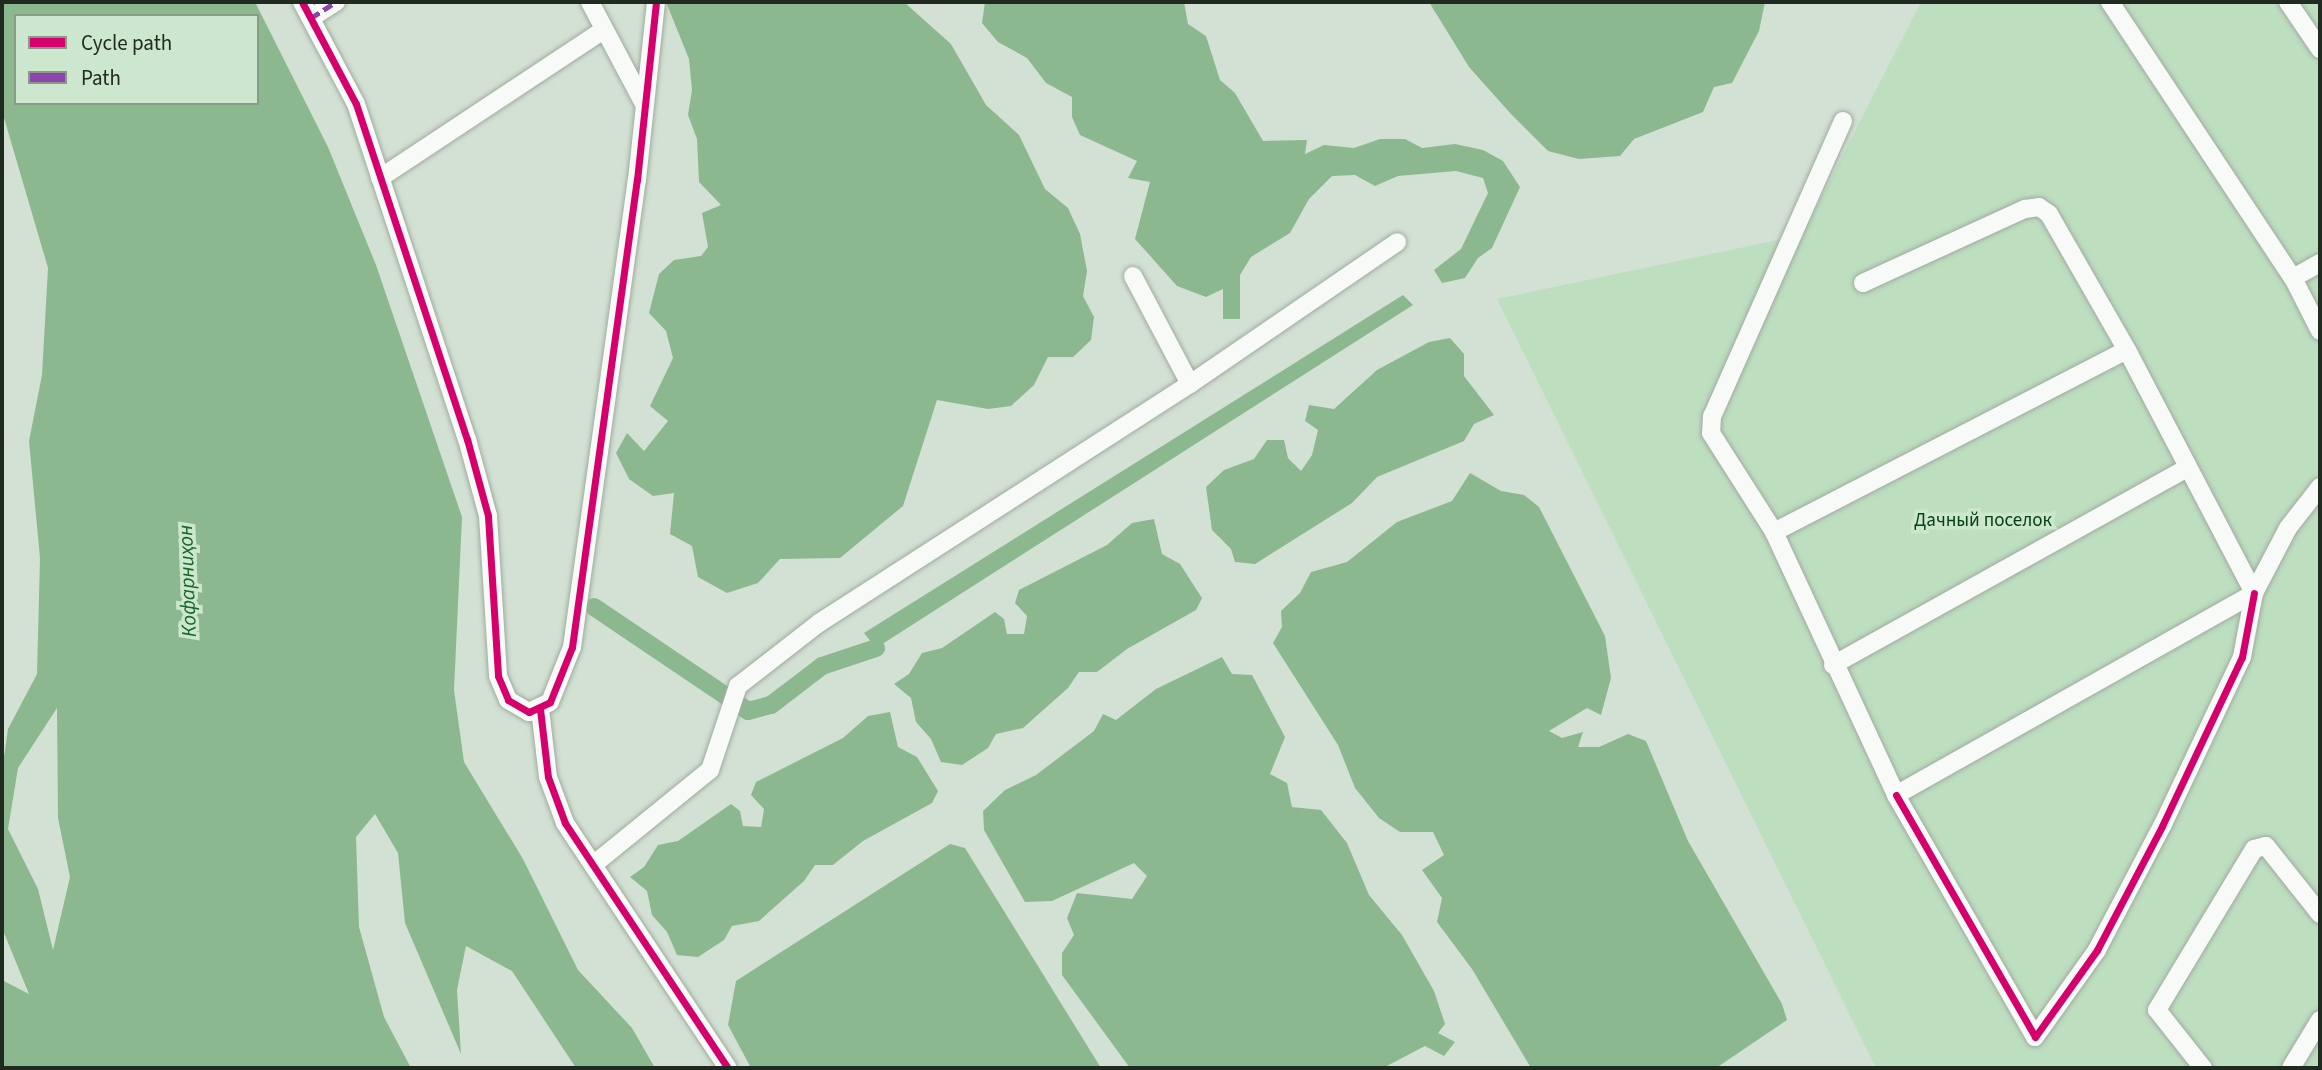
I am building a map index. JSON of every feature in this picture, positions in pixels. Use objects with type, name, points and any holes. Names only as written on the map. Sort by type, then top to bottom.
[{"type":"street","points":[[302,2],[356,104],[467,439],[488,516],[498,676],[508,700],[529,712],[550,702],[572,647],[645,104],[656,2]]},
{"type":"street","points":[[311,18],[336,2]]},
{"type":"street","points":[[590,2],[645,104]]},
{"type":"street","points":[[2110,2],[2293,278],[2320,331]]},
{"type":"street","points":[[2288,2],[2320,49]]},
{"type":"street","points":[[380,178],[604,30]]},
{"type":"street","points":[[1843,121],[1712,416],[1711,433],[1717,448],[1774,532],[1833,665],[1896,795],[2035,1037],[2096,950],[2162,826],[2242,657],[2253,593],[2288,528],[2320,486]]},
{"type":"street","points":[[1863,283],[2025,209],[2039,207],[2049,214],[2127,350],[2253,593]]},
{"type":"street","points":[[593,865],[710,770],[738,685],[819,623],[1190,384],[1397,242]]},
{"type":"street","points":[[2293,278],[2320,263]]},
{"type":"street","points":[[1133,276],[1190,384]]},
{"type":"street","points":[[1774,532],[2127,350]]},
{"type":"street","points":[[1833,665],[2187,468]]},
{"type":"street","points":[[1896,795],[2253,593]]},
{"type":"street","points":[[540,709],[548,777],[565,823],[729,1068]]},
{"type":"street","points":[[2203,1068],[2157,1010],[2254,849],[2266,845],[2320,914]]},
{"type":"street","points":[[2291,1068],[2320,1020]]},
{"type":"green space","name":"Дачный поселок","points":[[1921,2],[2320,2],[2320,1068],[1876,1068],[1497,299],[1802,235]]},
{"type":"water","name":"Кофарниҳон","points":[[2,2],[255,2],[328,147],[376,265],[462,517],[454,690],[464,762],[523,859],[578,970],[632,1028],[655,1068],[576,1068],[512,971],[466,946],[457,990],[461,1054],[405,923],[398,853],[375,814],[356,837],[359,927],[384,1017],[411,1068],[2,1068],[2,980],[29,994],[2,928],[2,771],[8,729],[37,674],[40,558],[29,441],[42,375],[48,268],[2,111]],"holes":[[[57,708],[58,818],[70,877],[53,950],[38,889],[8,829],[18,768]]]},
{"type":"water","points":[[666,2],[904,2],[951,44],[986,105],[1019,135],[1045,189],[1068,208],[1080,234],[1087,271],[1083,296],[1094,317],[1091,340],[1073,357],[1048,357],[1034,385],[1011,406],[988,409],[937,400],[903,506],[840,558],[780,559],[758,583],[727,593],[698,577],[692,546],[670,534],[674,493],[653,496],[629,479],[616,453],[627,433],[644,451],[668,421],[650,406],[673,358],[666,331],[649,313],[659,274],[674,260],[701,256],[708,247],[702,213],[721,205],[699,182],[697,139],[688,115],[692,90],[689,59]]},
{"type":"water","points":[[985,2],[1184,2],[1188,24],[1206,36],[1220,80],[1235,93],[1263,141],[1307,140],[1305,154],[1324,145],[1354,148],[1380,139],[1405,139],[1422,148],[1455,144],[1483,150],[1503,161],[1520,187],[1492,248],[1478,258],[1465,278],[1442,283],[1434,270],[1461,249],[1488,193],[1483,178],[1456,171],[1398,176],[1375,186],[1355,175],[1332,176],[1309,199],[1290,233],[1251,257],[1240,275],[1240,319],[1223,319],[1223,289],[1206,297],[1177,286],[1135,239],[1150,182],[1128,178],[1137,161],[1080,135],[1072,117],[1072,97],[1046,83],[1027,58],[998,42],[982,23]]},
{"type":"water","points":[[1429,2],[1765,2],[1759,31],[1732,83],[1714,87],[1703,112],[1634,139],[1620,156],[1579,159],[1548,151],[1511,114],[1469,67]]},
{"type":"water","points":[[1403,295],[1413,305],[876,648],[864,633]]},
{"type":"water","points":[[1450,338],[1464,354],[1464,376],[1494,415],[1474,424],[1464,441],[1377,477],[1352,503],[1255,564],[1235,562],[1231,549],[1212,530],[1206,487],[1224,470],[1254,459],[1267,440],[1284,440],[1288,458],[1301,471],[1312,455],[1318,430],[1305,421],[1309,405],[1334,409],[1377,370],[1429,342]]},
{"type":"water","points":[[1470,473],[1501,491],[1524,495],[1539,507],[1605,636],[1611,678],[1601,715],[1587,708],[1549,731],[1562,738],[1583,732],[1578,747],[1599,747],[1628,734],[1646,741],[1688,841],[1782,1004],[1787,1020],[1716,1068],[1531,1068],[1472,969],[1437,922],[1442,898],[1422,870],[1444,855],[1433,832],[1400,832],[1379,818],[1355,788],[1338,745],[1273,643],[1282,627],[1281,611],[1300,593],[1311,572],[1347,562],[1397,522],[1452,501]]},
{"type":"water","points":[[1154,519],[1162,554],[1180,564],[1202,598],[1196,610],[1127,649],[1097,672],[1079,672],[1068,688],[1023,728],[996,734],[988,748],[962,765],[941,762],[931,739],[916,722],[911,698],[894,684],[909,674],[922,653],[942,648],[995,612],[1004,619],[1007,634],[1024,634],[1027,616],[1015,603],[1019,590],[1107,545],[1132,523]]},
{"type":"water","points":[[1222,657],[1232,674],[1252,675],[1285,737],[1270,774],[1287,783],[1292,807],[1321,810],[1347,843],[1369,895],[1402,935],[1434,991],[1445,1024],[1438,1033],[1455,1042],[1444,1056],[1425,1046],[1383,1068],[1130,1068],[1062,975],[1062,953],[1074,935],[1067,918],[1077,893],[1132,899],[1147,876],[1134,863],[1052,901],[1025,902],[984,830],[983,811],[1005,790],[1036,775],[1094,731],[1103,714],[1116,720],[1156,689]]},
{"type":"water","points":[[890,712],[898,747],[917,757],[938,791],[932,803],[863,841],[833,865],[815,865],[804,881],[759,921],[732,926],[724,940],[698,957],[677,955],[667,932],[652,915],[647,891],[630,877],[644,867],[658,845],[678,841],[731,804],[740,811],[743,826],[761,827],[764,809],[751,795],[756,782],[843,738],[868,716]]},
{"type":"water","points":[[950,844],[965,848],[1101,1068],[751,1068],[728,1025],[736,981]]},
{"type":"waterway","points":[[594,607],[748,711],[771,705],[822,666],[876,648]]},
{"type":"marked path","points":[[311,18],[336,2]]},
{"type":"cycle path","points":[[302,2],[356,104],[467,439],[488,516],[498,676],[508,700],[529,712],[550,702],[572,647],[637,180],[656,2]]},
{"type":"cycle path","points":[[1896,795],[2035,1037],[2097,950],[2162,826],[2242,657],[2254,593]]},
{"type":"cycle path","points":[[540,709],[548,777],[565,823],[728,1068]]}]
